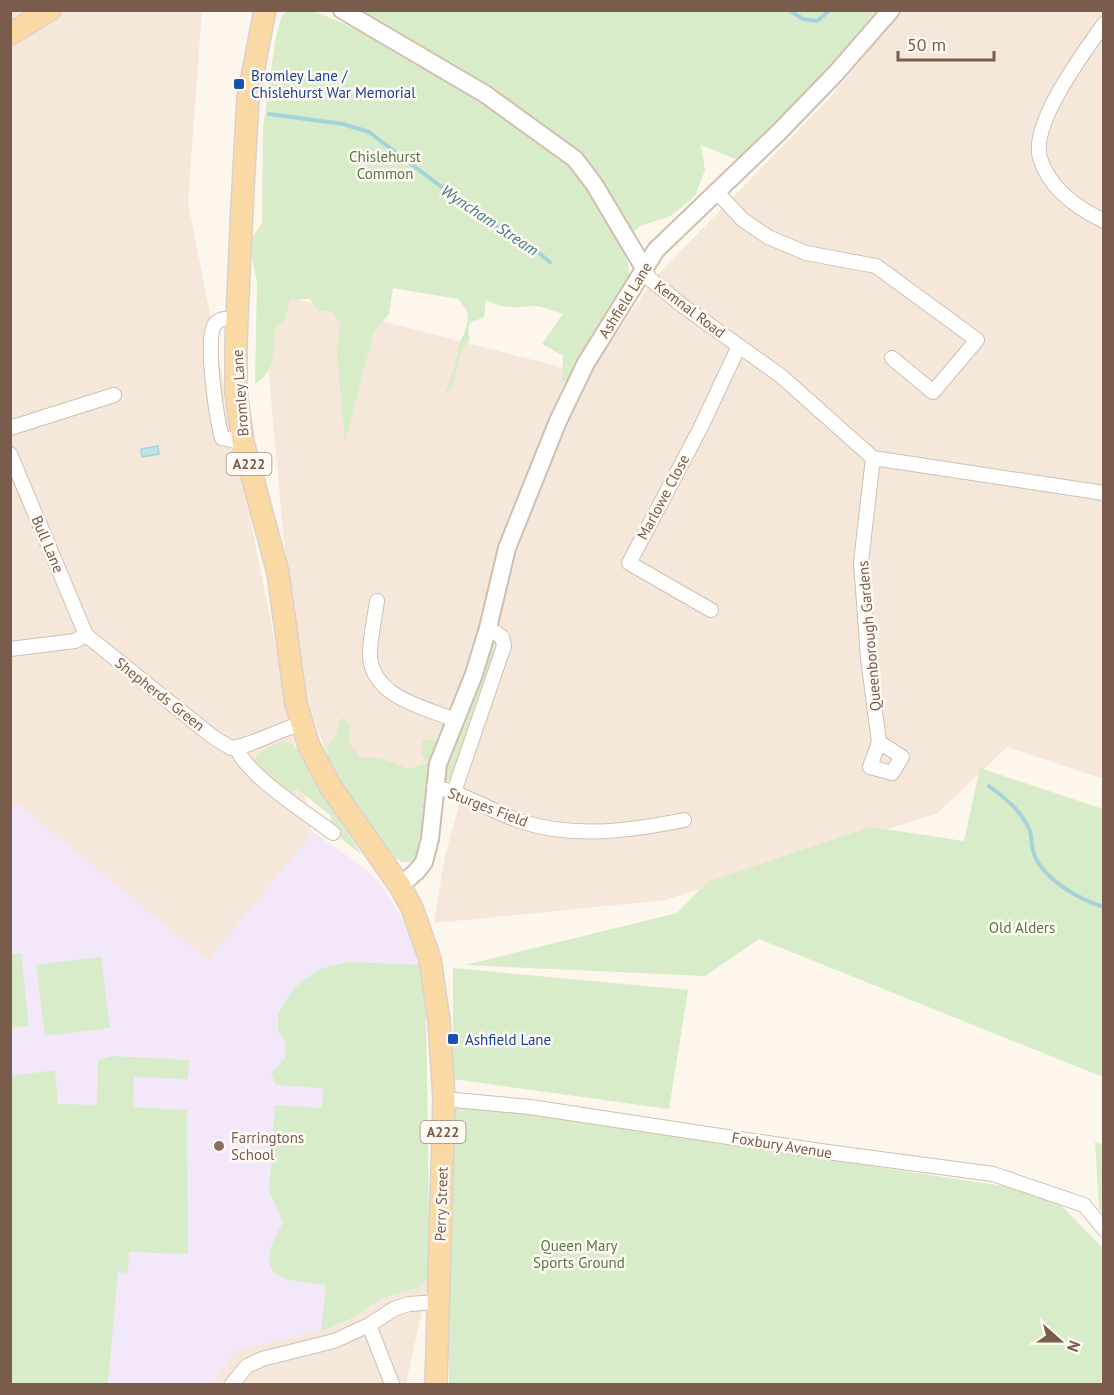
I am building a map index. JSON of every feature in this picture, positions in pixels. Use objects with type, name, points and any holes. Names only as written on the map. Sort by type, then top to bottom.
[{"type":"main road","points":[[10,33],[50,10]]},
{"type":"main road","name":"Bromley Lane","points":[[265,10],[248,98],[237,319],[236,391],[243,442],[278,573],[293,684],[309,746],[327,781],[400,886]]},
{"type":"main road","name":"Perry Street","points":[[400,886],[412,908],[430,958],[439,1021],[444,1100],[436,1384]]},
{"type":"street","name":"Kemnal Road","points":[[342,10],[485,94],[575,159],[594,184],[650,279],[683,306],[781,375],[873,458]]},
{"type":"street","name":"Ashfield Lane","points":[[400,886],[424,862],[430,839],[438,764],[474,674],[488,628],[507,548],[558,421],[586,363],[656,250],[779,132],[837,72],[891,10]]},
{"type":"street","points":[[1104,24],[1053,103],[1041,131],[1039,156],[1050,179],[1065,197],[1104,221]]},
{"type":"street","points":[[716,191],[742,219],[768,237],[806,253],[876,266],[977,340],[933,392],[892,358]]},
{"type":"street","name":"Marlowe Close","points":[[711,610],[629,563],[740,346]]},
{"type":"street","points":[[10,428],[114,396]]},
{"type":"street","name":"Bull Lane","points":[[10,454],[86,635]]},
{"type":"street","points":[[873,458],[1050,487],[1104,493]]},
{"type":"street","name":"Queenborough Gardens","points":[[873,458],[861,562],[868,658],[879,742]]},
{"type":"street","points":[[377,601],[370,657],[375,674],[384,686],[397,696],[455,720]]},
{"type":"street","points":[[454,792],[504,646],[502,637],[488,628]]},
{"type":"street","points":[[10,649],[75,641],[86,635]]},
{"type":"street","name":"Shepherds Green","points":[[86,635],[213,737],[225,745],[237,747]]},
{"type":"street","points":[[302,724],[284,728],[237,747],[244,762],[274,789],[333,833]]},
{"type":"street","name":"Sturges Field","points":[[434,787],[454,792],[521,822],[586,833],[636,830],[684,820]]},
{"type":"street","name":"Foxbury Avenue","points":[[444,1100],[522,1105],[820,1151],[993,1174],[1084,1205],[1104,1229]]},
{"type":"street","points":[[232,1384],[247,1366],[262,1359],[334,1341],[394,1309],[409,1304],[439,1302]]},
{"type":"street","points":[[369,1324],[392,1384]]},
{"type":"shaded area","points":[[10,11],[202,11],[188,202],[312,832],[366,869],[430,1275],[406,1384],[11,1384]]},
{"type":"shaded area","points":[[902,11],[1103,11],[1103,779],[1007,747],[938,813],[665,900],[434,923],[445,856],[475,748],[445,725],[423,766],[411,770],[327,755],[307,700],[289,595],[261,290],[588,374],[656,276],[828,100]]},
{"type":"shaded area","name":"Farringtons School","points":[[17,803],[208,960],[313,832],[366,869],[380,883],[420,947],[426,1016],[420,1287],[382,1298],[352,1318],[321,1331],[238,1350],[217,1374],[214,1384],[11,1384],[11,808]]},
{"type":"green space","name":"Chislehurst Common","points":[[286,11],[314,11],[367,34],[348,11],[878,11],[842,56],[738,160],[701,145],[705,170],[695,196],[671,216],[640,226],[621,244],[628,263],[630,279],[571,380],[562,381],[563,356],[542,344],[563,314],[538,306],[505,307],[486,300],[484,317],[470,323],[468,333],[470,339],[462,351],[451,389],[445,395],[468,320],[467,311],[458,299],[393,288],[389,314],[374,331],[345,443],[337,355],[340,323],[331,311],[318,311],[310,299],[290,300],[284,321],[275,329],[274,352],[270,366],[262,379],[255,384],[257,282],[249,242],[262,223],[263,128],[275,42],[281,18]]},
{"type":"green space","points":[[494,642],[500,647],[453,778],[445,781],[442,779],[443,770],[491,644]]},
{"type":"green space","points":[[344,718],[349,724],[349,744],[355,749],[360,759],[377,758],[409,769],[426,763],[421,752],[423,740],[435,740],[437,744],[426,788],[419,853],[410,862],[402,862],[393,857],[326,757],[328,757],[329,745],[336,734],[339,723]]},
{"type":"green space","points":[[286,742],[298,750],[362,855],[340,838],[341,835],[330,825],[331,816],[297,789],[290,793],[287,791],[253,763],[266,748]]},
{"type":"green space","name":"Old Alders","points":[[980,768],[1103,809],[1103,1077],[759,939],[705,976],[465,965],[677,913],[707,882],[871,827],[964,841]]},
{"type":"green space","points":[[21,953],[29,1026],[11,1028],[11,954]]},
{"type":"green space","points":[[101,957],[110,1028],[45,1036],[36,965]]},
{"type":"green space","points":[[349,962],[422,965],[426,1016],[430,1275],[420,1287],[382,1298],[352,1318],[321,1331],[326,1285],[285,1278],[271,1268],[269,1260],[271,1248],[283,1222],[269,1191],[275,1105],[322,1108],[323,1088],[276,1085],[271,1073],[285,1058],[285,1041],[278,1031],[278,1013],[294,988],[319,969]]},
{"type":"green space","points":[[453,968],[688,990],[669,1109],[453,1079]]},
{"type":"green space","points":[[112,1056],[189,1060],[188,1079],[134,1077],[133,1107],[187,1110],[188,1254],[129,1252],[128,1273],[118,1272],[108,1384],[11,1384],[11,1076],[55,1070],[58,1104],[97,1105],[98,1060]]},
{"type":"green space","name":"Queen Mary Sports Ground","points":[[447,1102],[1049,1193],[1103,1248],[1104,1369],[1101,1384],[449,1384]]},
{"type":"green space","points":[[1095,1142],[1103,1145],[1103,1214],[1099,1208]]},
{"type":"water","points":[[158,446],[159,454],[142,457],[141,449]]},
{"type":"waterway","points":[[789,10],[803,19],[817,21],[830,10]]},
{"type":"waterway","name":"Wyncham Stream","points":[[269,114],[343,124],[369,132],[485,220],[524,241],[550,262]]},
{"type":"waterway","name":"Wyncham Stream","points":[[989,786],[1007,800],[1027,824],[1034,854],[1045,872],[1074,894],[1104,907]]},
{"type":"place","name":"Bromley Lane / Chislehurst War Memorial","points":[[239,84]]},
{"type":"place","name":"Ashfield Lane","points":[[453,1039]]},
{"type":"place","name":"Farringtons School","points":[[219,1146]]}]
